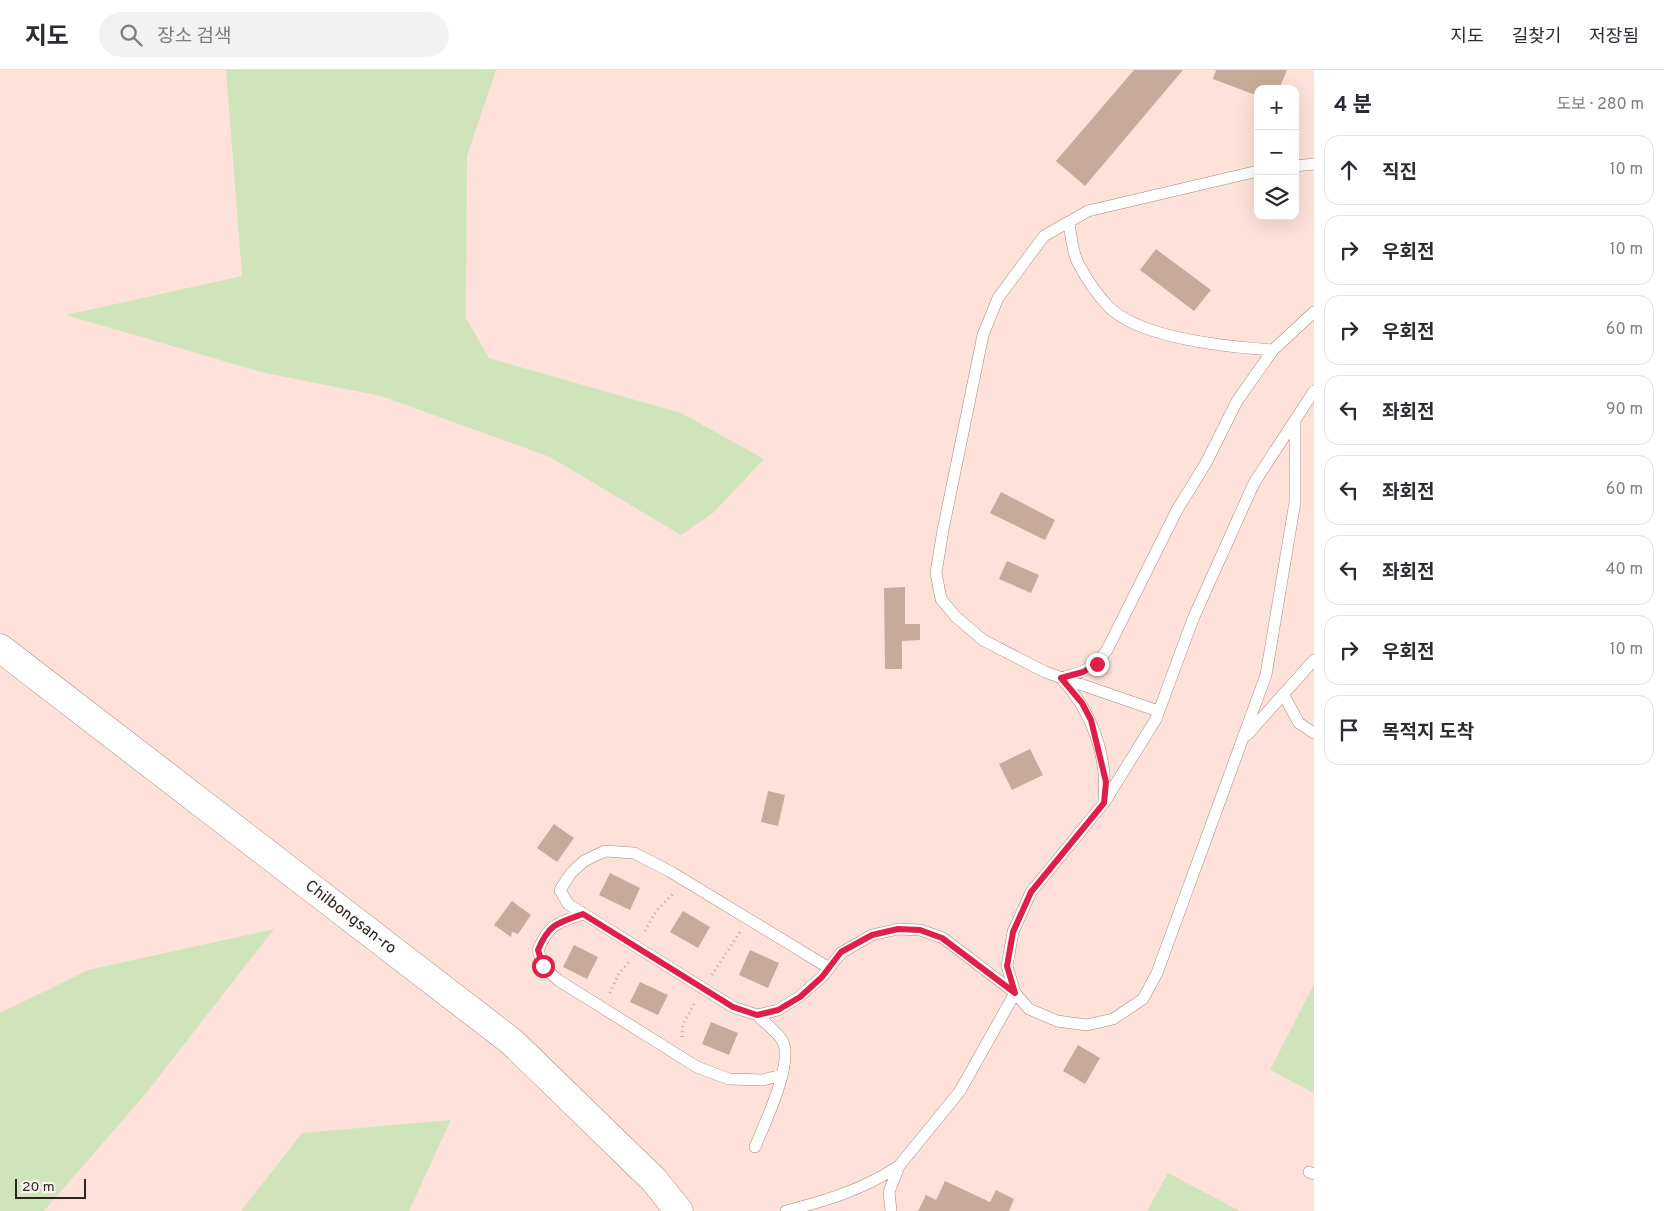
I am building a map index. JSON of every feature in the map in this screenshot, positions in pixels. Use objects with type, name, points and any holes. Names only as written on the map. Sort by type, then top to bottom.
[{"type":"street","name":"Chilbongsan-ro","points":[[0,648],[512,1042],[654,1180],[679,1211]]},
{"type":"lane","points":[[1299,166],[1314,164]]},
{"type":"lane","points":[[1158,711],[1061,678],[1008,655],[983,640],[956,617],[940,599],[936,573],[943,530],[983,335],[998,298],[1044,236],[1088,211],[1254,172]]},
{"type":"lane","points":[[1068,222],[1077,261],[1110,308],[1132,322],[1168,335],[1227,347],[1273,350]]},
{"type":"lane","points":[[1061,678],[1083,672],[1097,664],[1107,650],[1177,510],[1206,463],[1237,401],[1273,350],[1314,312]]},
{"type":"lane","points":[[786,1211],[847,1194],[873,1183],[899,1166],[960,1091],[1015,993],[1007,966],[1013,932],[1031,892],[1104,803],[1139,748],[1158,711],[1194,619],[1254,483],[1314,392]]},
{"type":"lane","points":[[757,1015],[778,1010],[800,997],[829,968],[841,952],[872,935],[898,929],[920,930],[942,938],[1015,993],[1029,1009],[1057,1021],[1087,1025],[1113,1018],[1144,998],[1157,973],[1266,675],[1295,502],[1295,420]]},
{"type":"lane","points":[[1242,742],[1314,660]]},
{"type":"lane","points":[[1061,678],[1082,703],[1091,720],[1106,782],[1104,803]]},
{"type":"lane","points":[[1283,694],[1299,723],[1314,733]]},
{"type":"lane","points":[[755,1148],[782,1074],[786,1052],[782,1040],[757,1015],[733,1007],[568,904],[560,890],[572,873],[584,861],[605,851],[634,853],[670,872],[829,968]]},
{"type":"lane","points":[[583,914],[555,923],[545,934],[538,950],[543,966],[558,980],[697,1067],[729,1079],[763,1080],[782,1074]]},
{"type":"lane","points":[[891,1211],[890,1192],[899,1166]]},
{"type":"green space","points":[[226,70],[496,70],[467,156],[466,318],[489,358],[681,413],[764,459],[713,513],[681,535],[550,457],[381,396],[265,373],[66,315],[242,276]]},
{"type":"green space","points":[[274,929],[147,1092],[44,1211],[0,1211],[0,1013],[88,970]]},
{"type":"green space","points":[[1314,984],[1314,1093],[1270,1070]]},
{"type":"green space","points":[[451,1120],[409,1211],[241,1211],[302,1133]]},
{"type":"green space","points":[[1168,1173],[1240,1211],[1147,1211]]},
{"type":"building","points":[[1134,70],[1183,70],[1085,186],[1056,161]]},
{"type":"building","points":[[1216,70],[1287,70],[1281,85],[1254,85],[1254,94],[1213,79]]},
{"type":"building","points":[[1156,249],[1211,290],[1194,311],[1140,270]]},
{"type":"building","points":[[1001,492],[1055,520],[1045,540],[990,513]]},
{"type":"building","points":[[1007,561],[1039,575],[1031,593],[999,579]]},
{"type":"building","points":[[905,587],[905,624],[920,624],[920,640],[902,641],[902,669],[885,669],[884,588]]},
{"type":"building","points":[[1030,749],[1043,775],[1012,790],[999,764]]},
{"type":"building","points":[[768,791],[785,795],[778,826],[761,822]]},
{"type":"building","points":[[554,824],[574,838],[557,862],[537,848]]},
{"type":"building","points":[[610,873],[640,888],[630,910],[599,895]]},
{"type":"building","points":[[512,901],[531,915],[518,934],[512,932],[511,937],[494,925]]},
{"type":"building","points":[[683,911],[710,927],[698,948],[670,932]]},
{"type":"building","points":[[574,945],[598,957],[587,979],[563,967]]},
{"type":"building","points":[[750,950],[779,963],[768,988],[739,975]]},
{"type":"building","points":[[640,982],[668,995],[658,1015],[630,1002]]},
{"type":"building","points":[[711,1022],[738,1033],[729,1055],[702,1044]]},
{"type":"building","points":[[1078,1045],[1100,1058],[1085,1084],[1063,1071]]},
{"type":"building","points":[[945,1181],[990,1202],[996,1190],[1014,1199],[1009,1211],[918,1211],[926,1195],[936,1200]]},
{"type":"route","points":[[543,966],[538,950],[545,934],[555,923],[583,914],[733,1007],[757,1015],[778,1010],[800,997],[822,977],[841,952],[872,935],[898,929],[920,930],[942,938],[1015,993],[1007,966],[1013,932],[1031,892],[1104,803],[1106,782],[1091,720],[1082,703],[1061,678],[1083,672],[1097,664]]}]
